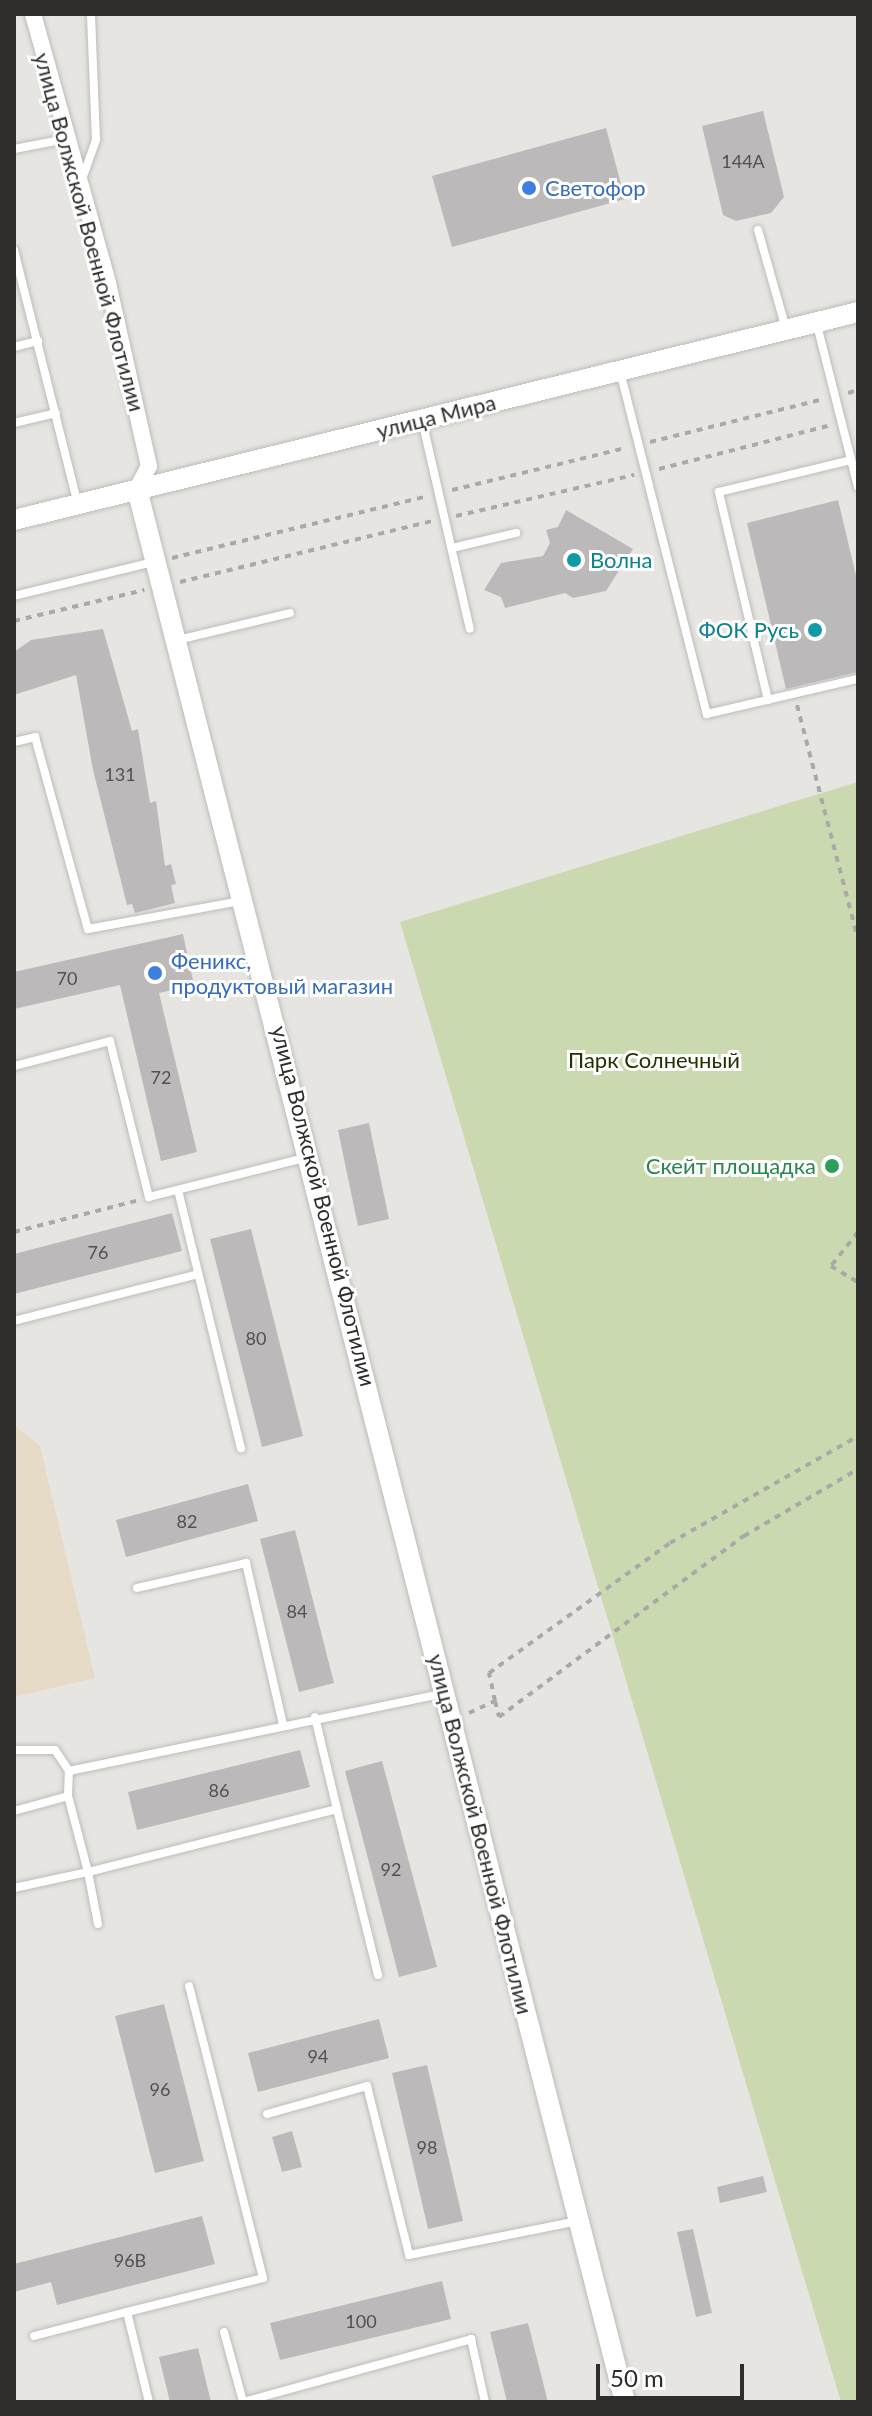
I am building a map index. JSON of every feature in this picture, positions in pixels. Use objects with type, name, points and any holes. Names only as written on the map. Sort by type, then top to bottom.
[{"type":"street","name":"улица Волжской Военной Флотилии","points":[[33,14],[80,185],[149,466],[137,489],[173,641],[246,900],[625,2402]]},
{"type":"street","name":"улица Мира","points":[[14,520],[858,312]]},
{"type":"lane","points":[[80,185],[96,140],[91,14]]},
{"type":"lane","points":[[14,149],[66,139]]},
{"type":"lane","points":[[758,230],[787,330]]},
{"type":"lane","points":[[14,250],[78,505]]},
{"type":"lane","points":[[817,322],[858,487]]},
{"type":"lane","points":[[14,347],[38,341]]},
{"type":"lane","points":[[620,370],[707,714],[858,679]]},
{"type":"lane","points":[[14,423],[56,413]]},
{"type":"lane","points":[[422,419],[470,629]]},
{"type":"lane","points":[[768,700],[719,492],[851,460]]},
{"type":"lane","points":[[452,548],[516,533]]},
{"type":"lane","points":[[14,596],[154,562]]},
{"type":"lane","points":[[173,641],[290,613]]},
{"type":"lane","points":[[14,742],[35,737],[88,929],[246,900]]},
{"type":"lane","points":[[14,1066],[110,1041],[149,1197],[311,1156]]},
{"type":"lane","points":[[178,1190],[195,1275],[241,1448]]},
{"type":"lane","points":[[14,1321],[195,1275]]},
{"type":"lane","points":[[137,1588],[246,1563],[283,1724]]},
{"type":"lane","points":[[69,1771],[315,1717],[445,1693]]},
{"type":"lane","points":[[315,1717],[378,1975]]},
{"type":"lane","points":[[14,1750],[55,1750],[69,1771],[68,1796],[98,1924]]},
{"type":"lane","points":[[14,1811],[68,1796]]},
{"type":"lane","points":[[14,1888],[337,1809]]},
{"type":"lane","points":[[34,2336],[263,2278],[189,1986]]},
{"type":"lane","points":[[267,2114],[367,2086],[409,2255],[578,2221]]},
{"type":"lane","points":[[127,2312],[149,2402]]},
{"type":"lane","points":[[224,2332],[242,2400],[471,2339],[485,2402]]},
{"type":"path","points":[[154,562],[858,390]]},
{"type":"path","points":[[794,694],[858,939]]},
{"type":"path","points":[[14,1232],[149,1197]]},
{"type":"path","points":[[14,1200],[14,1214]]},
{"type":"path","points":[[858,1232],[831,1266],[858,1282]]},
{"type":"path","points":[[858,1436],[670,1543],[489,1673],[499,1717],[744,1536],[858,1469]]},
{"type":"path","points":[[452,1720],[495,1701]]},
{"type":"shaded area","points":[[14,1425],[40,1446],[95,1678],[14,1697]]},
{"type":"green space","name":"Парк Солнечный","points":[[858,782],[858,2402],[841,2402],[400,922]]},
{"type":"building","points":[[763,111],[784,197],[771,213],[736,221],[723,215],[702,126]]},
{"type":"building","name":"Светофор","points":[[606,128],[625,199],[452,247],[432,176]]},
{"type":"building","name":"ФОК Русь","points":[[838,500],[858,584],[858,672],[786,689],[747,523]]},
{"type":"building","name":"Волна","points":[[566,510],[633,549],[606,591],[573,598],[565,593],[505,608],[501,597],[484,590],[501,563],[543,556],[550,543],[546,530],[558,527]]},
{"type":"building","points":[[103,629],[132,731],[138,729],[150,803],[156,801],[165,866],[171,864],[176,884],[171,885],[175,903],[135,913],[132,904],[127,905],[93,770],[76,675],[14,695],[14,652],[31,640]]},
{"type":"building","points":[[183,934],[194,985],[159,993],[197,1152],[161,1161],[120,985],[14,1009],[14,972]]},
{"type":"building","points":[[369,1123],[389,1219],[358,1226],[338,1130]]},
{"type":"building","points":[[172,1213],[182,1251],[14,1294],[14,1254]]},
{"type":"building","points":[[251,1229],[303,1436],[262,1447],[210,1239]]},
{"type":"building","points":[[248,1484],[258,1521],[126,1557],[116,1520]]},
{"type":"building","points":[[295,1530],[334,1683],[299,1692],[260,1539]]},
{"type":"building","points":[[300,1750],[310,1787],[137,1830],[128,1792]]},
{"type":"building","points":[[382,1761],[437,1967],[399,1977],[345,1771]]},
{"type":"building","points":[[164,2004],[204,2161],[155,2173],[115,2016]]},
{"type":"building","points":[[379,2019],[389,2058],[258,2092],[248,2053]]},
{"type":"building","points":[[427,2065],[463,2221],[428,2229],[392,2073]]},
{"type":"building","points":[[292,2131],[302,2167],[282,2172],[272,2137]]},
{"type":"building","points":[[763,2176],[767,2192],[720,2203],[717,2187]]},
{"type":"building","points":[[202,2216],[215,2264],[57,2305],[51,2282],[14,2292],[14,2264]]},
{"type":"building","points":[[693,2229],[712,2313],[696,2317],[677,2232]]},
{"type":"building","points":[[442,2281],[451,2319],[280,2360],[270,2323]]},
{"type":"building","points":[[528,2323],[548,2402],[507,2402],[490,2332]]},
{"type":"building","points":[[198,2348],[211,2402],[170,2402],[159,2357]]},
{"type":"place","name":"Светофор","points":[[529,188]]},
{"type":"place","name":"Волна","points":[[574,560]]},
{"type":"place","name":"ФОК Русь","points":[[815,630]]},
{"type":"place","name":"Феникс, продуктовый магазин","points":[[155,973]]},
{"type":"place","name":"Скейт площадка","points":[[832,1166]]}]
